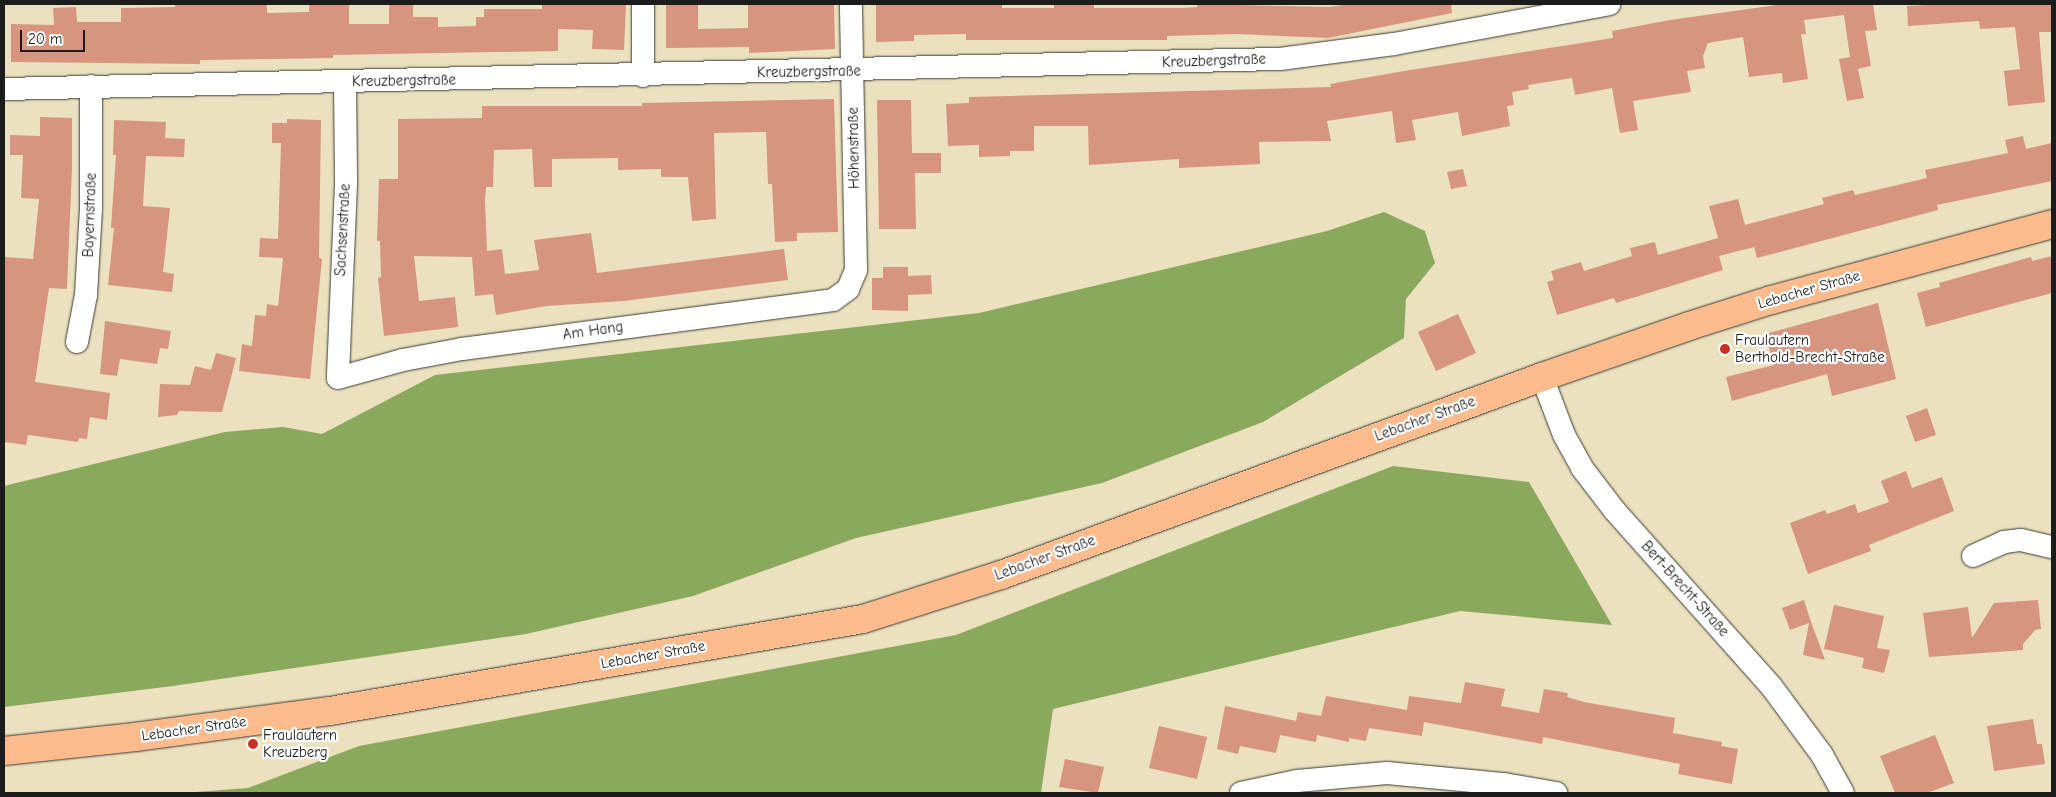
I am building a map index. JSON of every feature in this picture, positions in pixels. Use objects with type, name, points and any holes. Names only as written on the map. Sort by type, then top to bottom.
[{"type":"main road","name":"Lebacher Straße","points":[[4,751],[135,737],[330,711],[863,619],[1001,575],[1542,377],[1771,300],[2052,224]]},
{"type":"street","points":[[643,4],[644,76]]},
{"type":"street","name":"Höhenstraße","points":[[848,290],[856,270],[851,4]]},
{"type":"street","name":"Kreuzbergstraße","points":[[4,89],[853,72],[1280,60],[1394,44],[1609,4]]},
{"type":"street","name":"Sachsenstraße","points":[[338,378],[346,184],[345,82]]},
{"type":"street","name":"Bayernstraße","points":[[77,342],[86,295],[89,236],[91,86]]},
{"type":"street","name":"Am Hang","points":[[338,378],[403,360],[462,349],[832,300],[848,290]]},
{"type":"street","name":"Bert-Brecht-Straße","points":[[1542,377],[1564,435],[1582,468],[1616,511],[1771,686],[1822,755],[1843,793]]},
{"type":"street","points":[[1973,556],[2012,541],[2052,547]]},
{"type":"street","points":[[1241,793],[1298,782],[1387,773],[1504,784],[1556,793]]},
{"type":"green space","points":[[1384,212],[1425,231],[1435,263],[1406,299],[1404,338],[1263,422],[1102,483],[856,538],[693,596],[526,634],[173,686],[4,707],[4,486],[225,432],[283,427],[322,434],[435,375],[979,313],[1327,231]]},
{"type":"green space","points":[[1393,466],[1529,482],[1612,625],[1460,611],[1053,709],[1041,793],[182,793],[248,788],[359,746],[956,635]]},
{"type":"building","points":[[175,4],[267,4],[267,13],[309,12],[309,4],[349,4],[349,24],[389,24],[389,4],[413,4],[413,17],[438,17],[438,27],[476,26],[476,17],[484,17],[484,9],[542,9],[542,4],[626,4],[624,50],[592,49],[593,30],[558,29],[558,51],[333,55],[333,58],[200,60],[200,64],[11,62],[11,24],[54,25],[53,8],[76,7],[77,22],[121,22],[121,8],[175,7]]},
{"type":"building","points":[[666,4],[698,4],[698,29],[748,28],[748,4],[834,4],[835,49],[749,53],[749,47],[666,48]]},
{"type":"building","points":[[876,4],[1002,4],[1002,8],[1054,8],[1054,4],[1094,4],[1094,8],[1182,8],[1197,7],[1197,4],[1329,7],[1350,4],[1451,4],[1452,13],[1328,38],[1237,34],[1167,36],[1167,40],[966,40],[966,34],[914,35],[914,41],[876,42]]},
{"type":"building","points":[[1784,4],[1873,4],[1877,30],[1865,31],[1871,66],[1858,69],[1864,98],[1847,101],[1839,59],[1850,57],[1844,15],[1804,20],[1806,34],[1801,34],[1808,79],[1783,83],[1782,73],[1749,77],[1743,37],[1708,43],[1703,56],[1705,68],[1687,71],[1691,92],[1633,101],[1638,130],[1620,133],[1612,88],[1575,95],[1572,78],[1528,85],[1529,89],[1512,92],[1514,105],[1507,106],[1510,126],[1462,136],[1458,112],[1412,120],[1416,140],[1396,143],[1392,111],[1327,121],[1331,141],[1259,142],[1260,164],[1179,168],[1179,159],[1089,165],[1088,126],[1034,126],[1034,151],[1010,151],[1010,156],[979,157],[979,145],[948,146],[946,104],[969,103],[969,97],[1331,87],[1330,84],[1398,72],[1613,38],[1612,31],[1670,20]]},
{"type":"building","points":[[2052,4],[2052,32],[2039,32],[2045,102],[2008,106],[2004,71],[2020,69],[2015,27],[1980,29],[1979,21],[1908,26],[1907,6]]},
{"type":"building","points":[[834,99],[838,232],[797,233],[797,241],[775,242],[772,184],[768,184],[766,132],[714,133],[716,219],[692,221],[688,177],[661,177],[661,169],[618,170],[618,158],[552,159],[552,187],[534,187],[532,149],[494,150],[493,187],[486,187],[485,200],[487,251],[502,249],[505,274],[539,270],[534,240],[591,233],[597,273],[784,249],[788,280],[624,301],[546,306],[496,315],[493,294],[475,296],[472,257],[414,256],[419,301],[455,297],[458,327],[384,336],[378,278],[381,277],[380,241],[377,241],[379,179],[398,179],[398,119],[482,118],[482,106],[642,106],[642,103]]},
{"type":"building","points":[[877,100],[911,100],[912,153],[941,153],[941,173],[915,173],[916,229],[879,229]]},
{"type":"building","points":[[40,117],[72,118],[72,168],[67,289],[49,288],[35,382],[110,393],[107,420],[90,417],[87,439],[79,438],[78,442],[28,435],[26,445],[4,442],[4,257],[33,259],[39,199],[21,198],[23,155],[10,155],[10,135],[40,136]]},
{"type":"building","points":[[287,119],[321,120],[319,258],[322,259],[310,379],[239,371],[242,344],[252,346],[255,315],[266,316],[267,304],[278,306],[283,258],[259,257],[260,238],[278,239],[281,143],[272,143],[272,123],[287,123]]},
{"type":"building","points":[[114,120],[166,122],[165,138],[185,139],[184,157],[146,156],[143,206],[170,208],[163,272],[174,274],[172,292],[108,285],[114,228],[111,228],[116,155],[113,155]]},
{"type":"building","points":[[2023,136],[2026,149],[2052,143],[2052,181],[1937,205],[1938,210],[1757,258],[1754,247],[1719,256],[1723,270],[1616,303],[1614,298],[1557,315],[1547,282],[1554,280],[1551,271],[1581,262],[1584,271],[1632,256],[1630,248],[1655,242],[1658,255],[1718,238],[1709,206],[1738,199],[1745,225],[1824,204],[1822,198],[1853,190],[1855,195],[1927,178],[1925,170],[2008,153],[2005,140]]},
{"type":"building","points":[[1463,169],[1467,186],[1451,189],[1447,172]]},
{"type":"building","points":[[2052,256],[2052,293],[1926,327],[1917,293],[1940,287],[1939,283],[2031,257],[2032,261]]},
{"type":"building","points":[[883,267],[908,267],[908,276],[931,275],[932,294],[908,295],[908,311],[872,310],[872,278],[883,278]]},
{"type":"building","points":[[1878,303],[1896,379],[1832,396],[1827,374],[1732,401],[1726,377],[1774,365],[1765,334]]},
{"type":"building","points":[[1458,314],[1476,353],[1436,371],[1418,332]]},
{"type":"building","points":[[105,321],[171,331],[168,349],[160,348],[157,364],[120,359],[117,376],[100,374]]},
{"type":"building","points":[[216,353],[236,358],[222,412],[179,411],[177,415],[158,417],[160,384],[190,385],[195,366],[211,370]]},
{"type":"building","points":[[1927,408],[1936,435],[1915,442],[1906,416]]},
{"type":"building","points":[[1906,471],[1912,488],[1942,477],[1954,511],[1869,545],[1871,551],[1808,574],[1790,523],[1825,510],[1827,514],[1855,504],[1858,513],[1889,502],[1881,481]]},
{"type":"building","points":[[1804,600],[1825,660],[1803,655],[1809,623],[1790,630],[1782,608]]},
{"type":"building","points":[[2038,600],[2041,629],[2035,630],[2023,644],[2023,650],[1929,657],[1923,613],[1968,607],[1972,638],[1994,603]]},
{"type":"building","points":[[1834,605],[1884,616],[1877,648],[1890,650],[1884,673],[1862,668],[1864,658],[1824,649]]},
{"type":"building","points":[[1465,682],[1505,689],[1501,706],[1539,713],[1544,689],[1568,693],[1567,697],[1584,702],[1675,718],[1673,733],[1722,742],[1721,746],[1738,749],[1732,784],[1678,774],[1680,764],[1543,737],[1542,744],[1424,722],[1422,736],[1369,728],[1366,741],[1349,738],[1349,742],[1317,735],[1316,742],[1280,735],[1276,753],[1240,746],[1238,754],[1217,749],[1225,706],[1296,721],[1298,712],[1321,716],[1326,696],[1407,710],[1409,696],[1461,703]]},
{"type":"building","points":[[2033,719],[2037,744],[2042,744],[2045,764],[1994,771],[1987,726]]},
{"type":"building","points":[[1159,726],[1207,737],[1197,779],[1149,768]]},
{"type":"building","points":[[1935,735],[1954,783],[1927,793],[1895,793],[1880,756]]},
{"type":"building","points":[[1065,759],[1104,767],[1098,793],[1059,787]]},
{"type":"place","name":"Fraulautern Berthold-Brecht-Straße","points":[[1725,349]]},
{"type":"place","name":"Fraulautern Kreuzberg","points":[[253,744]]}]
